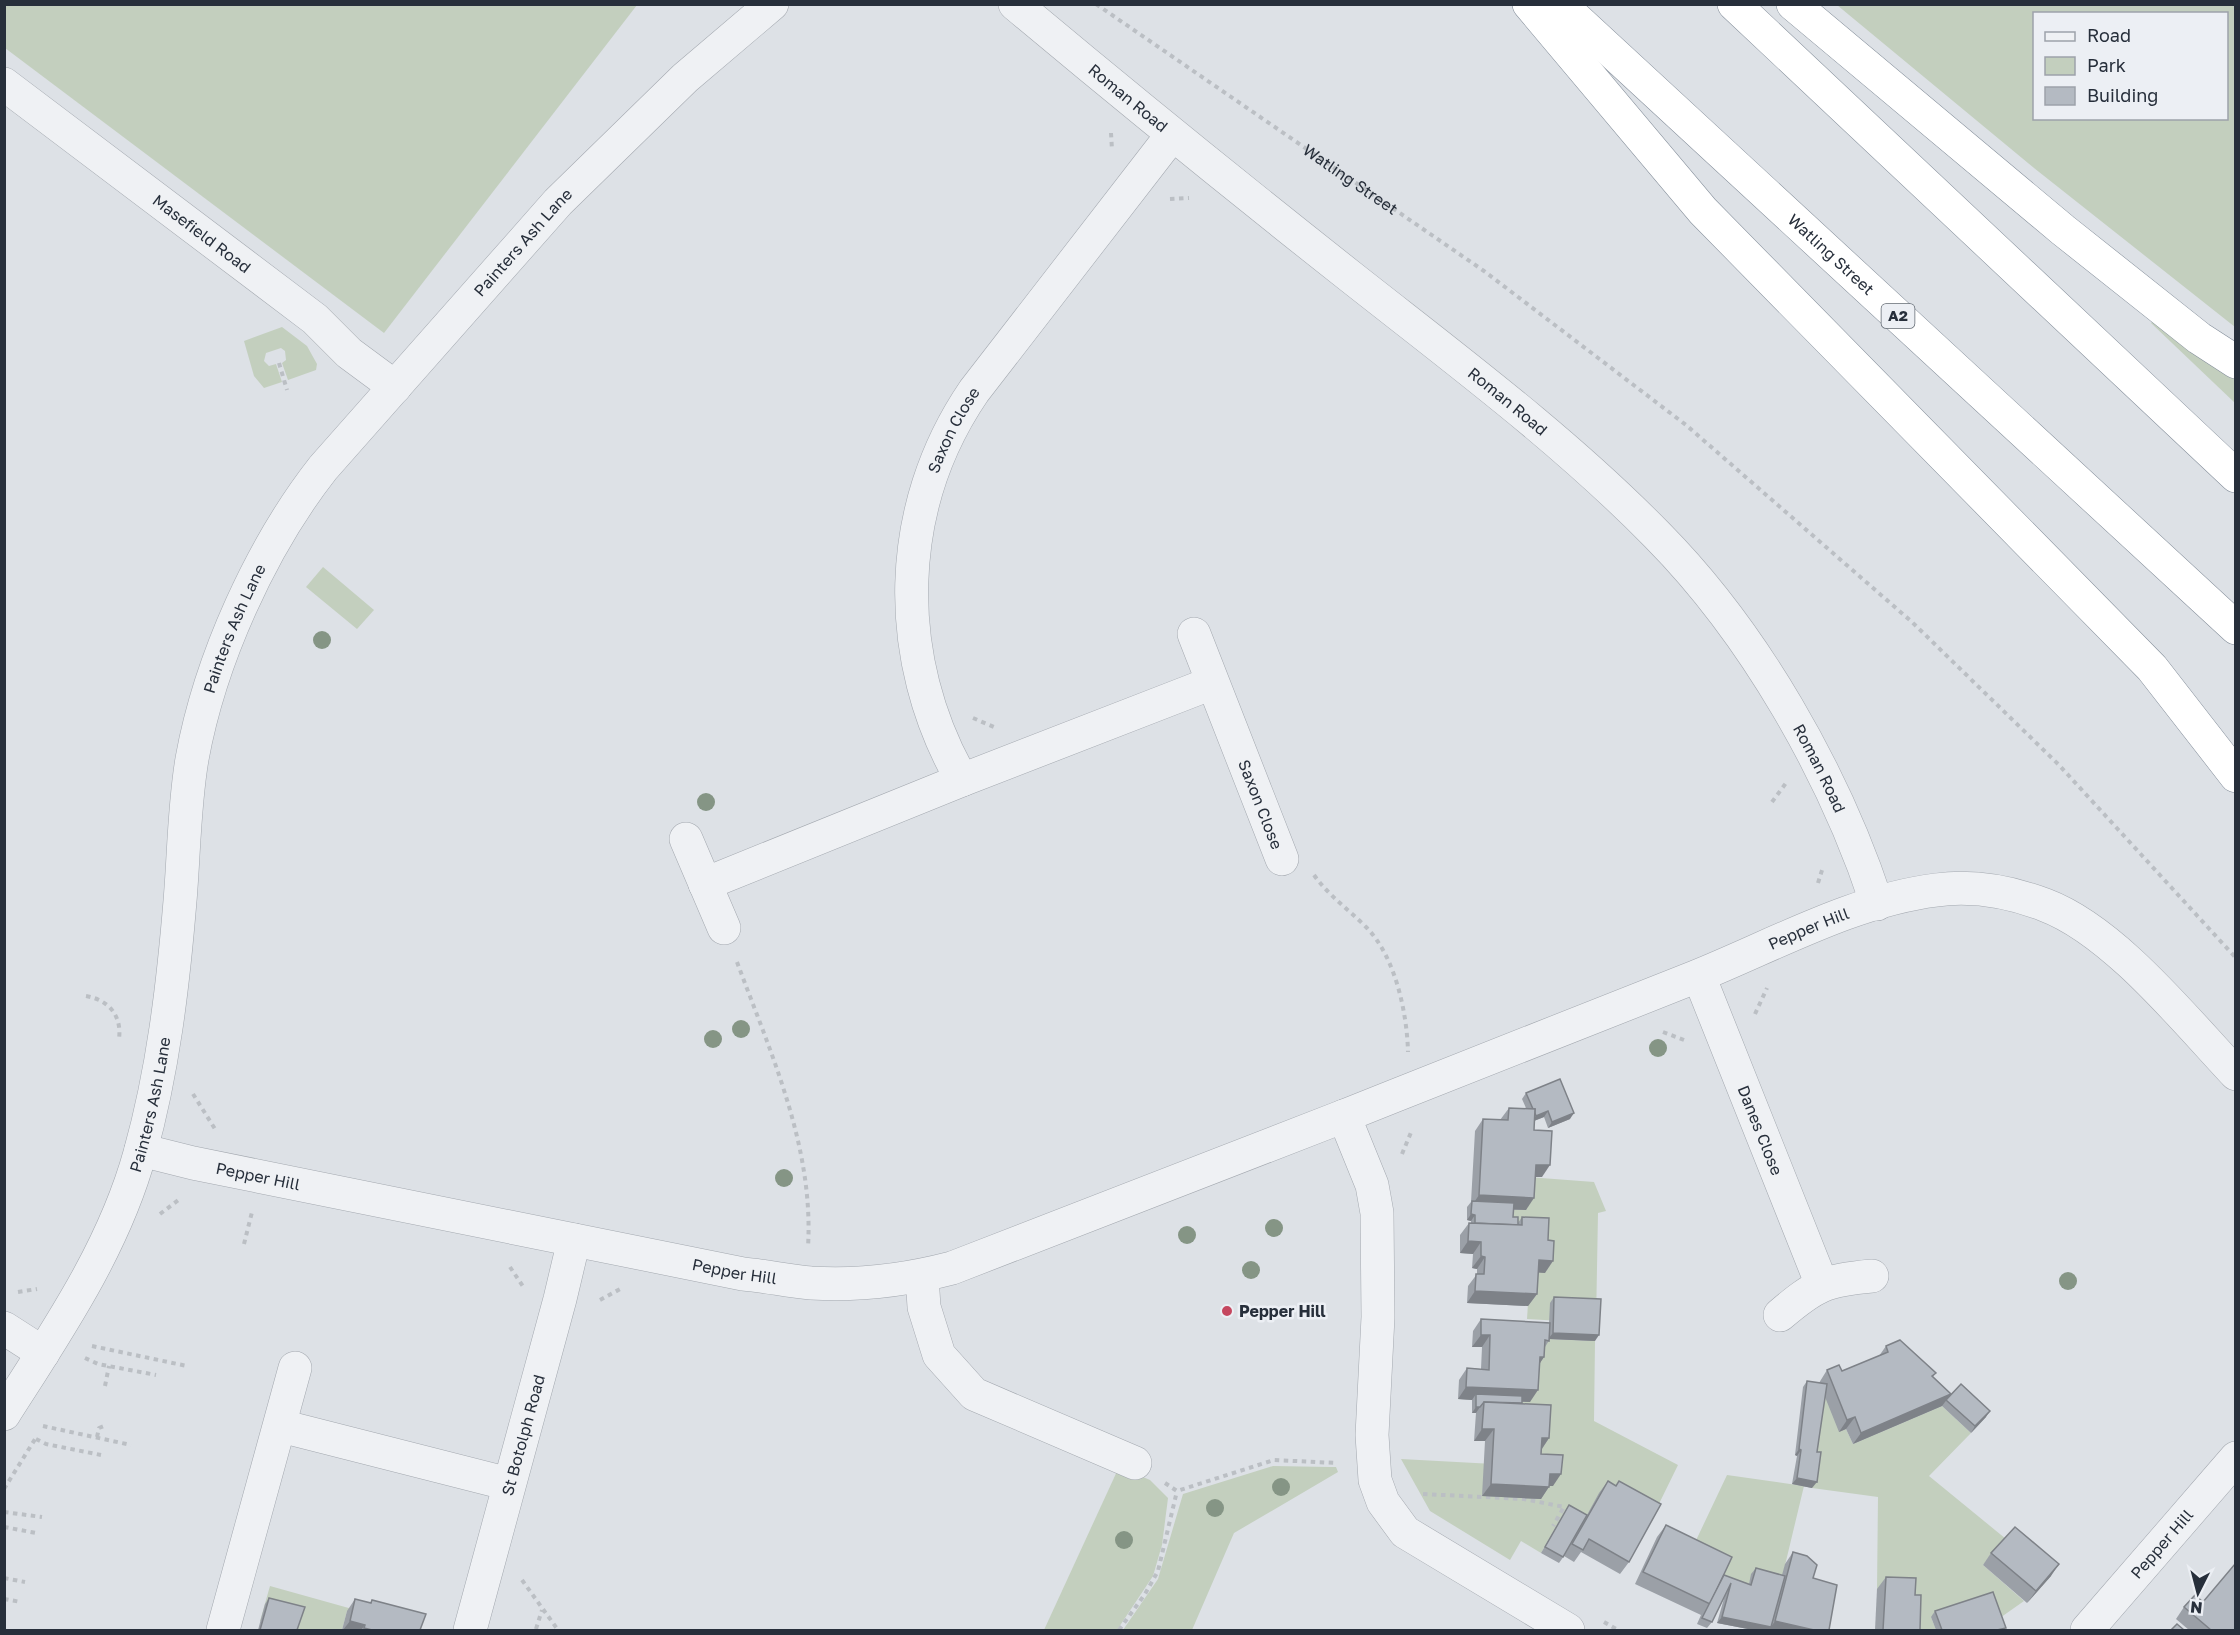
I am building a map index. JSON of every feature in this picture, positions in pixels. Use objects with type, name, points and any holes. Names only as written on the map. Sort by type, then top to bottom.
[{"type":"highway","points":[[1529,4],[1703,211],[2152,668],[2205,733],[2235,776]]},
{"type":"highway","name":"Watling Street","points":[[1560,4],[2235,628]]},
{"type":"highway","points":[[1734,4],[2235,476]]},
{"type":"highway","points":[[1793,4],[2063,230],[2199,338],[2235,362]]},
{"type":"street","name":"Painters Ash Lane","points":[[4,1414],[101,1254],[123,1204],[141,1150],[170,1005],[189,781],[208,698],[247,598],[295,508],[323,468],[485,284],[594,166],[685,78],[772,4]]},
{"type":"street","name":"Roman Road","points":[[1015,4],[1172,135],[1540,428],[1605,484],[1658,536],[1724,614],[1776,690],[1835,800],[1877,904]]},
{"type":"street","name":"Masefield Road","points":[[4,84],[315,319],[350,353],[394,387]]},
{"type":"street","name":"Saxon Close","points":[[963,780],[937,730],[929,708],[913,626],[912,572],[926,487],[948,433],[974,391],[1172,135]]},
{"type":"street","name":"Saxon Close","points":[[1194,634],[1282,859]]},
{"type":"street","points":[[705,884],[1212,683]]},
{"type":"street","points":[[686,839],[724,928]]},
{"type":"street","name":"Pepper Hill","points":[[141,1150],[743,1274],[809,1283],[872,1282],[922,1276],[1019,1244],[1699,976],[1805,930],[1877,904],[1938,890],[1972,889],[2004,892],[2058,910],[2109,943],[2235,1074]]},
{"type":"street","name":"Danes Close","points":[[1699,976],[1822,1285]]},
{"type":"street","points":[[1344,1116],[1372,1185],[1377,1213],[1379,1271],[1372,1435],[1377,1489],[1386,1507],[1405,1532],[1568,1630]]},
{"type":"street","name":"St Botolph Road","points":[[470,1630],[561,1299],[574,1240]]},
{"type":"street","points":[[922,1276],[924,1307],[939,1355],[974,1394],[1135,1462]]},
{"type":"street","points":[[1780,1315],[1806,1293],[1822,1285],[1843,1278],[1872,1276]]},
{"type":"street","points":[[4,1328],[43,1353]]},
{"type":"street","points":[[223,1630],[281,1426],[295,1368]]},
{"type":"street","points":[[281,1426],[509,1484]]},
{"type":"street","name":"Pepper Hill","points":[[2087,1630],[2235,1458]]},
{"type":"path","name":"Watling Street","points":[[1096,4],[1484,271],[1686,425],[1920,630],[2059,765],[2235,958]]},
{"type":"path","points":[[279,363],[287,390]]},
{"type":"path","points":[[1772,802],[1790,778]]},
{"type":"path","points":[[1282,859],[1300,853],[1327,892],[1366,927],[1381,946],[1392,968],[1410,1058]]},
{"type":"path","points":[[724,928],[799,1141],[808,1199],[808,1256]]},
{"type":"path","points":[[1753,1018],[1770,981]]},
{"type":"path","points":[[86,996],[107,1005],[116,1013],[120,1024],[119,1039]]},
{"type":"path","points":[[1659,1030],[1691,1042]]},
{"type":"path","points":[[203,1121],[207,1116]]},
{"type":"path","points":[[1399,1161],[1414,1126]]},
{"type":"path","points":[[244,1244],[252,1211]]},
{"type":"path","points":[[92,1346],[187,1366]]},
{"type":"path","points":[[85,1358],[109,1366],[156,1375]]},
{"type":"path","points":[[105,1386],[109,1366]]},
{"type":"path","points":[[44,1426],[131,1444]]},
{"type":"path","points":[[97,1437],[99,1428],[104,1426]]},
{"type":"path","points":[[36,1438],[46,1444],[101,1455]]},
{"type":"path","points":[[1177,1491],[1274,1460],[1344,1464]]},
{"type":"path","points":[[1135,1462],[1177,1491]]},
{"type":"path","points":[[1119,1630],[1145,1594],[1158,1571],[1177,1491]]},
{"type":"path","points":[[1412,1501],[1427,1493],[1543,1501],[1564,1507],[1552,1526]]},
{"type":"path","points":[[4,1512],[42,1517]]},
{"type":"path","points":[[4,1527],[36,1533]]},
{"type":"path","points":[[4,1578],[25,1582]]},
{"type":"path","points":[[4,1599],[21,1602]]},
{"type":"path","points":[[536,1629],[542,1610]]},
{"type":"path","points":[[1600,1620],[1618,1630]]},
{"type":"green space","points":[[4,5],[637,5],[384,333],[5,48]]},
{"type":"green space","points":[[1837,5],[2235,5],[2235,327],[2034,168]]},
{"type":"green space","points":[[2155,319],[2235,375],[2235,403],[2151,323]]},
{"type":"green space","points":[[282,327],[307,346],[317,364],[316,370],[288,380],[282,363],[286,360],[285,351],[281,348],[266,353],[264,361],[269,366],[276,364],[282,382],[264,388],[254,376],[244,341]]},
{"type":"green space","points":[[323,567],[374,610],[357,629],[306,587]]},
{"type":"green space","points":[[1528,1177],[1594,1182],[1606,1211],[1598,1213],[1596,1323],[1527,1319],[1530,1272],[1514,1229],[1510,1209]]},
{"type":"green space","points":[[1548,1339],[1595,1341],[1594,1421],[1678,1465],[1653,1516],[1583,1521],[1565,1511],[1541,1553],[1521,1541],[1510,1560],[1430,1511],[1401,1459],[1533,1466],[1518,1402],[1529,1402],[1537,1352]]},
{"type":"green space","points":[[1823,1390],[1840,1431],[1846,1429],[1853,1444],[1942,1406],[1971,1433],[1929,1476],[2006,1539],[1983,1565],[2024,1601],[1997,1620],[1931,1617],[1936,1630],[1912,1630],[1877,1589],[1878,1497],[1812,1488],[1817,1459],[1813,1458]]},
{"type":"green space","points":[[1273,1466],[1336,1467],[1338,1472],[1234,1533],[1192,1630],[1123,1630],[1158,1579],[1183,1494]]},
{"type":"green space","points":[[1119,1467],[1150,1480],[1168,1498],[1162,1545],[1153,1576],[1117,1630],[1044,1630]]},
{"type":"green space","points":[[1727,1475],[1804,1486],[1781,1582],[1752,1574],[1747,1591],[1690,1553]]},
{"type":"green space","points":[[270,1586],[363,1612],[347,1611],[342,1630],[294,1630],[260,1621]]},
{"type":"building","points":[[1560,1079],[1574,1113],[1552,1122],[1548,1111],[1536,1116],[1535,1109],[1526,1093]]},
{"type":"building","points":[[1509,1108],[1535,1109],[1534,1130],[1552,1131],[1550,1165],[1536,1165],[1534,1198],[1479,1195],[1483,1119],[1508,1120]]},
{"type":"building","points":[[1472,1201],[1514,1203],[1513,1217],[1518,1217],[1518,1225],[1475,1223],[1475,1215],[1471,1214]]},
{"type":"building","points":[[1522,1217],[1549,1218],[1548,1240],[1554,1241],[1553,1261],[1539,1260],[1537,1294],[1475,1291],[1476,1274],[1484,1274],[1485,1257],[1481,1256],[1481,1242],[1468,1241],[1469,1223],[1522,1225]]},
{"type":"building","points":[[1554,1297],[1601,1299],[1599,1335],[1553,1333]]},
{"type":"building","points":[[1481,1319],[1550,1323],[1549,1341],[1545,1340],[1544,1357],[1540,1357],[1538,1390],[1466,1387],[1467,1368],[1489,1370],[1490,1335],[1481,1335]]},
{"type":"building","points":[[1900,1340],[1936,1373],[1932,1376],[1951,1394],[1861,1433],[1855,1417],[1847,1420],[1827,1370],[1839,1365],[1842,1371],[1888,1352],[1886,1346]]},
{"type":"building","points":[[1807,1381],[1827,1384],[1817,1452],[1821,1452],[1817,1482],[1797,1478]]},
{"type":"building","points":[[1961,1384],[1990,1411],[1975,1426],[1946,1400]]},
{"type":"building","points":[[1476,1394],[1522,1396],[1522,1403],[1484,1402],[1480,1407],[1476,1407]]},
{"type":"building","points":[[1484,1402],[1551,1405],[1549,1438],[1542,1438],[1541,1454],[1563,1455],[1561,1474],[1550,1474],[1549,1487],[1491,1484],[1494,1429],[1482,1429]]},
{"type":"building","points":[[1608,1481],[1616,1486],[1619,1481],[1661,1504],[1629,1562],[1589,1539],[1583,1550],[1572,1544]]},
{"type":"building","points":[[1569,1505],[1587,1515],[1563,1557],[1545,1547]]},
{"type":"building","points":[[1666,1525],[1732,1557],[1710,1604],[1643,1572]]},
{"type":"building","points":[[2015,1527],[2059,1564],[2036,1591],[1991,1553]]},
{"type":"building","points":[[1793,1552],[1807,1556],[1817,1565],[1813,1578],[1837,1585],[1829,1630],[1814,1630],[1775,1621]]},
{"type":"building","points":[[2235,1564],[2235,1630],[2211,1630],[2184,1607],[2195,1595],[2203,1602]]},
{"type":"building","points":[[1756,1568],[1785,1576],[1771,1627],[1722,1617],[1731,1583],[1712,1622],[1702,1618],[1724,1575],[1751,1585]]},
{"type":"building","points":[[1886,1577],[1916,1578],[1915,1595],[1921,1595],[1920,1630],[1883,1630]]},
{"type":"building","points":[[1993,1592],[2006,1628],[1942,1630],[1935,1611]]},
{"type":"building","points":[[269,1598],[305,1607],[297,1630],[260,1630]]},
{"type":"building","points":[[355,1599],[371,1603],[372,1600],[426,1614],[420,1630],[372,1630],[364,1628],[365,1625],[350,1621]]},
{"type":"building","points":[[2177,1624],[2184,1630],[2171,1630]]},
{"type":"place","name":"Pepper Hill","points":[[1227,1311]]}]
